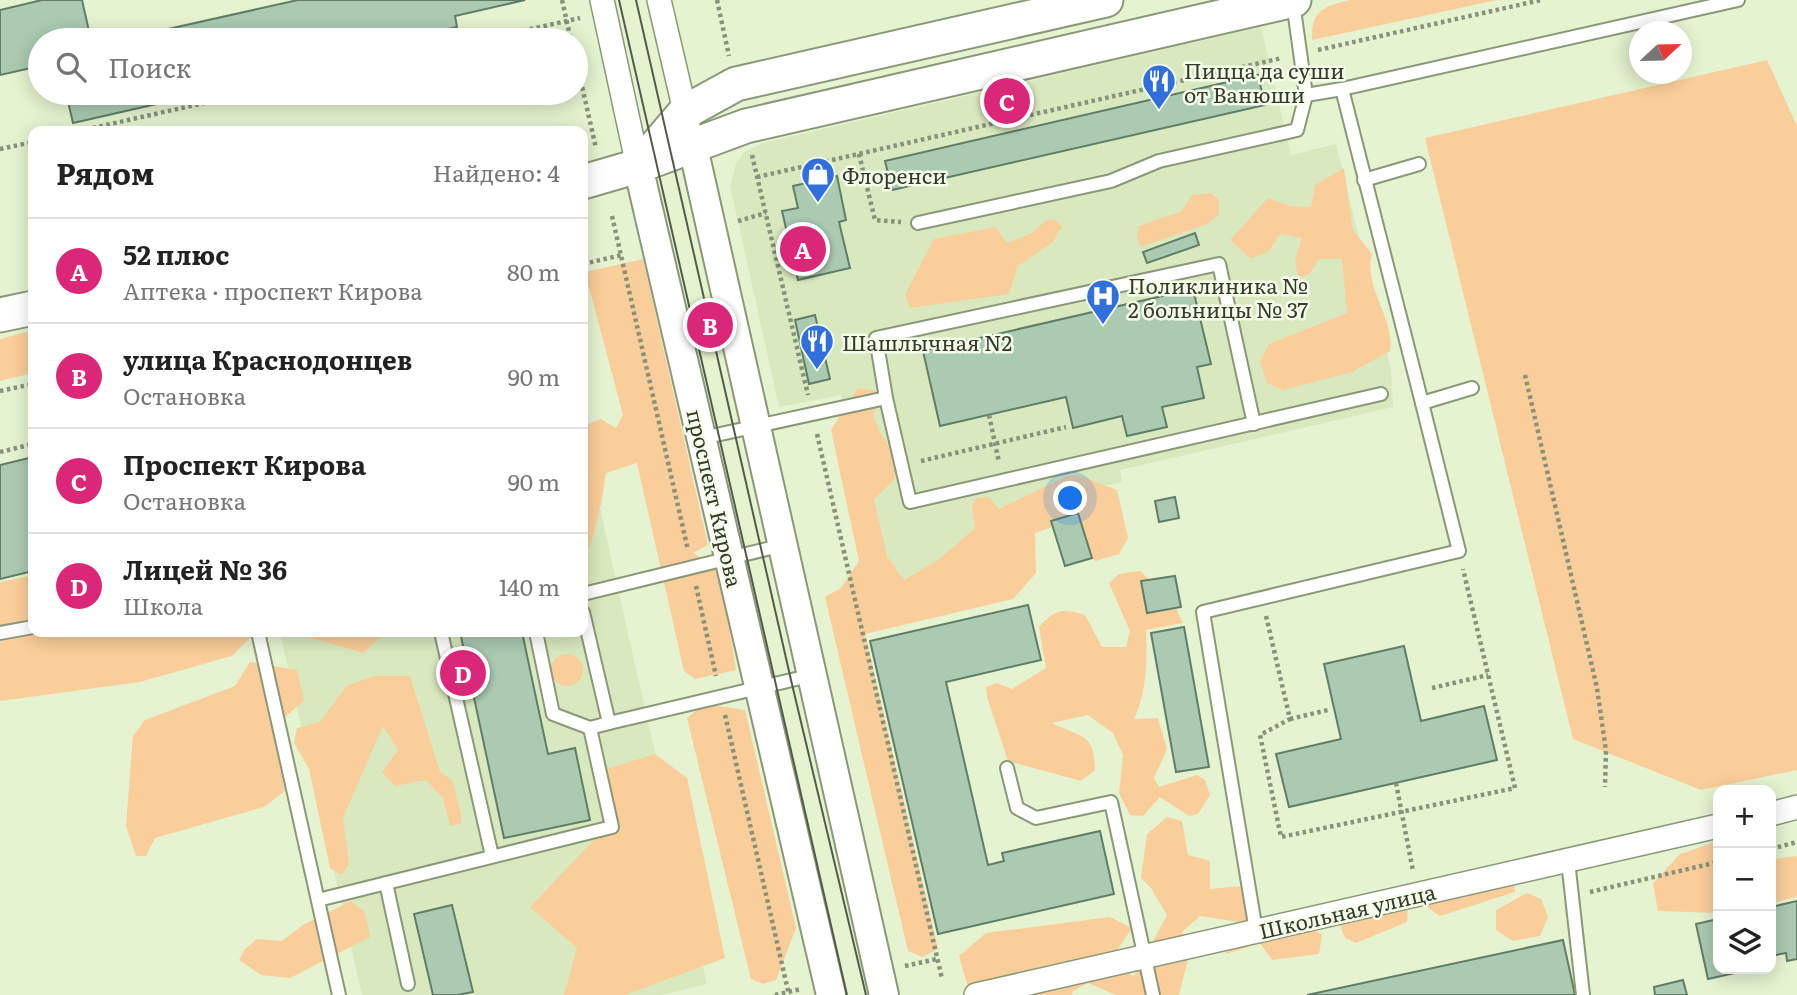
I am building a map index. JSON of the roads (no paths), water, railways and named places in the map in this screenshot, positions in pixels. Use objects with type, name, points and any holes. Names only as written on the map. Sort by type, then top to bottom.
[{"type":"main road","points":[[638,166],[685,112],[736,84],[1106,0]]},
{"type":"main road","points":[[590,169],[638,166],[746,126],[1293,0]]},
{"type":"main road","points":[[0,316],[28,309]]},
{"type":"street","points":[[659,0],[884,995]]},
{"type":"street","name":"проспект Кирова","points":[[595,8],[638,166],[730,558],[759,688],[819,991]]},
{"type":"street","points":[[1776,813],[1797,807]]},
{"type":"street","name":"Школьная улица","points":[[976,995],[1713,827]]},
{"type":"lane","points":[[918,223],[1111,181],[1159,161],[1297,130],[1306,95],[1293,0]]},
{"type":"lane","points":[[1306,95],[1738,0]]},
{"type":"lane","points":[[1256,931],[1203,612],[1459,551],[1342,89]]},
{"type":"lane","points":[[1364,180],[1419,164]]},
{"type":"lane","points":[[1254,424],[1219,264],[876,338],[886,398],[911,502],[1254,424],[1381,394]]},
{"type":"lane","points":[[1422,403],[1472,388]]},
{"type":"lane","points":[[702,438],[886,398]]},
{"type":"lane","points":[[588,593],[783,545]]},
{"type":"lane","points":[[0,634],[28,628]]},
{"type":"lane","points":[[588,634],[608,723]]},
{"type":"lane","points":[[259,637],[339,995]]},
{"type":"lane","points":[[442,637],[492,856]]},
{"type":"lane","points":[[537,637],[554,714],[590,728],[813,675]]},
{"type":"lane","points":[[318,900],[612,827],[590,728]]},
{"type":"lane","points":[[1007,768],[1017,808],[1036,818],[1111,802],[1153,995]]},
{"type":"lane","points":[[1568,861],[1583,995]]},
{"type":"lane","points":[[386,883],[408,984]]},
{"type":"tram line","points":[[619,0],[847,995]]},
{"type":"tram line","points":[[636,0],[791,680],[866,995]]},
{"type":"place","name":"Проспект Кирова","points":[[1007,101]]},
{"type":"place","name":"Пицца да суши от Ванюши","points":[[1159,111]]},
{"type":"place","name":"Флоренси","points":[[818,204]]},
{"type":"place","name":"52 плюс","points":[[803,249]]},
{"type":"place","name":"улица Краснодонцев","points":[[710,325]]},
{"type":"place","name":"Поликлиника № 2 больницы № 37","points":[[1103,326]]},
{"type":"place","name":"Шашлычная N2","points":[[817,371]]},
{"type":"place","name":"Лицей № 36","points":[[463,673]]}]
